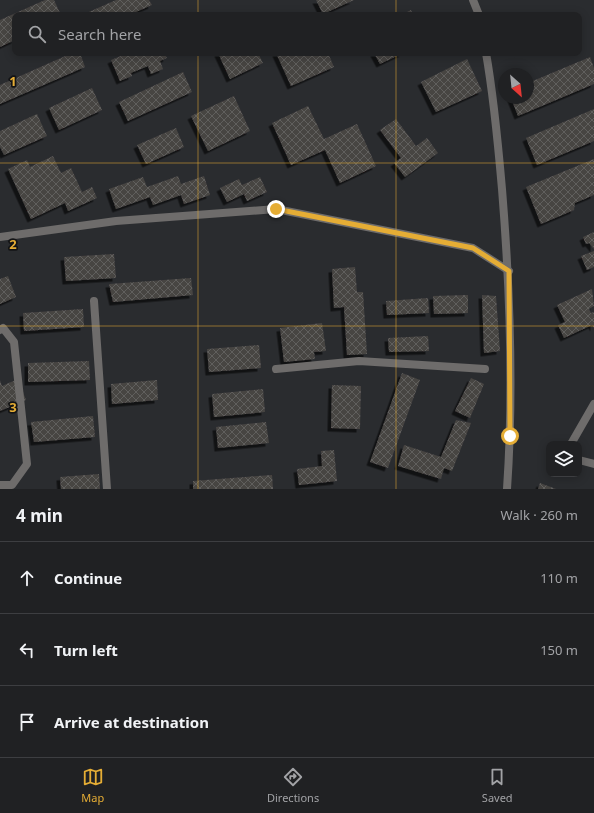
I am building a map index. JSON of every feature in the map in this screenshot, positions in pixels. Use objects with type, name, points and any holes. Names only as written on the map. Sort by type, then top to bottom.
[{"type":"street","points":[[473,0],[477,12]]},
{"type":"street","points":[[487,56],[493,92],[509,271],[510,436],[507,489]]},
{"type":"street","points":[[0,237],[116,220],[276,209],[473,248],[509,271]]},
{"type":"street","points":[[94,301],[107,489]]},
{"type":"street","points":[[0,330],[3,328],[14,342],[27,464],[12,485],[0,484]]},
{"type":"street","points":[[276,369],[359,361],[485,369]]},
{"type":"street","points":[[573,441],[594,404]]},
{"type":"street","points":[[582,461],[594,464]]},
{"type":"building","points":[[45,0],[54,0],[60,12],[18,12]]},
{"type":"building","points":[[116,0],[149,0],[152,5],[136,12],[89,12]]},
{"type":"building","points":[[316,0],[354,0],[327,12],[322,12]]},
{"type":"building","points":[[12,15],[12,41],[0,47],[0,20]]},
{"type":"building","points":[[65,56],[81,56],[85,67],[0,104],[0,85]]},
{"type":"building","points":[[121,56],[166,56],[167,58],[160,61],[163,69],[151,74],[148,66],[131,73],[132,76],[120,81],[111,60]]},
{"type":"building","points":[[219,56],[260,56],[263,63],[230,79]]},
{"type":"building","points":[[277,56],[329,56],[334,67],[291,86]]},
{"type":"building","points":[[376,56],[397,56],[380,64]]},
{"type":"building","points":[[590,57],[594,68],[594,84],[518,116],[513,104],[534,104],[534,80]]},
{"type":"building","points":[[467,59],[482,91],[436,112],[421,82]]},
{"type":"building","points":[[183,72],[192,92],[128,121],[119,102]]},
{"type":"building","points":[[92,88],[102,110],[59,130],[49,108]]},
{"type":"building","points":[[234,96],[250,131],[208,151],[191,116]]},
{"type":"building","points":[[308,106],[324,139],[357,124],[376,166],[340,183],[325,150],[291,165],[272,123]]},
{"type":"building","points":[[594,109],[594,141],[537,165],[526,138]]},
{"type":"building","points":[[37,114],[47,136],[4,155],[0,147],[0,131]]},
{"type":"building","points":[[396,119],[416,146],[427,138],[438,153],[405,177],[394,163],[401,158],[380,130]]},
{"type":"building","points":[[176,128],[184,147],[146,164],[137,145]]},
{"type":"building","points":[[53,156],[61,173],[71,168],[82,192],[92,187],[97,198],[68,211],[65,203],[31,219],[8,169],[27,160],[30,167]]},
{"type":"building","points":[[594,159],[594,195],[575,203],[574,210],[541,224],[526,187]]},
{"type":"building","points":[[178,176],[181,184],[204,176],[210,195],[184,204],[181,195],[153,205],[150,197],[116,209],[109,189],[143,177],[147,187]]},
{"type":"building","points":[[260,177],[267,192],[247,201],[244,194],[227,202],[220,188],[239,179],[242,185]]},
{"type":"building","points":[[594,232],[594,249],[589,243],[586,244],[583,237]]},
{"type":"building","points":[[594,251],[594,267],[587,270],[581,256]]},
{"type":"building","points":[[114,254],[116,278],[66,281],[64,257]]},
{"type":"building","points":[[355,267],[357,292],[363,292],[367,354],[347,355],[344,307],[334,308],[332,269]]},
{"type":"building","points":[[8,276],[16,297],[0,304],[0,279]]},
{"type":"building","points":[[191,278],[193,295],[113,302],[109,284]]},
{"type":"building","points":[[592,289],[594,306],[589,309],[591,313],[594,312],[594,328],[592,325],[564,338],[558,325],[565,322],[557,305]]},
{"type":"building","points":[[468,295],[468,313],[434,314],[433,296]]},
{"type":"building","points":[[482,295],[496,296],[500,351],[484,353]]},
{"type":"building","points":[[428,298],[429,313],[387,315],[386,301]]},
{"type":"building","points":[[83,309],[84,327],[24,331],[23,313]]},
{"type":"building","points":[[322,323],[326,351],[314,352],[315,359],[284,362],[280,328]]},
{"type":"building","points":[[428,336],[429,351],[389,352],[388,338]]},
{"type":"building","points":[[259,345],[261,368],[209,372],[207,349]]},
{"type":"building","points":[[89,361],[90,380],[28,382],[28,363]]},
{"type":"building","points":[[402,373],[420,380],[388,468],[370,462]]},
{"type":"building","points":[[471,378],[484,384],[470,418],[455,411]]},
{"type":"building","points":[[18,379],[26,400],[0,411],[0,380],[2,386]]},
{"type":"building","points":[[157,380],[158,400],[112,404],[111,384]]},
{"type":"building","points":[[332,385],[361,386],[360,429],[331,428]]},
{"type":"building","points":[[263,389],[265,412],[214,417],[212,394]]},
{"type":"building","points":[[93,416],[95,437],[34,442],[31,422]]},
{"type":"building","points":[[456,420],[471,423],[452,471],[444,468],[441,479],[398,466],[404,445],[441,457]]},
{"type":"building","points":[[266,422],[269,443],[218,448],[216,427]]},
{"type":"building","points":[[334,450],[337,481],[299,485],[297,469],[322,466],[321,451]]},
{"type":"building","points":[[99,474],[100,489],[61,489],[60,477]]},
{"type":"building","points":[[272,475],[273,489],[193,489],[193,481]]},
{"type":"building","points":[[540,483],[556,489],[538,489]]},
{"type":"route","points":[[276,209],[473,248],[509,271],[510,436]]}]
